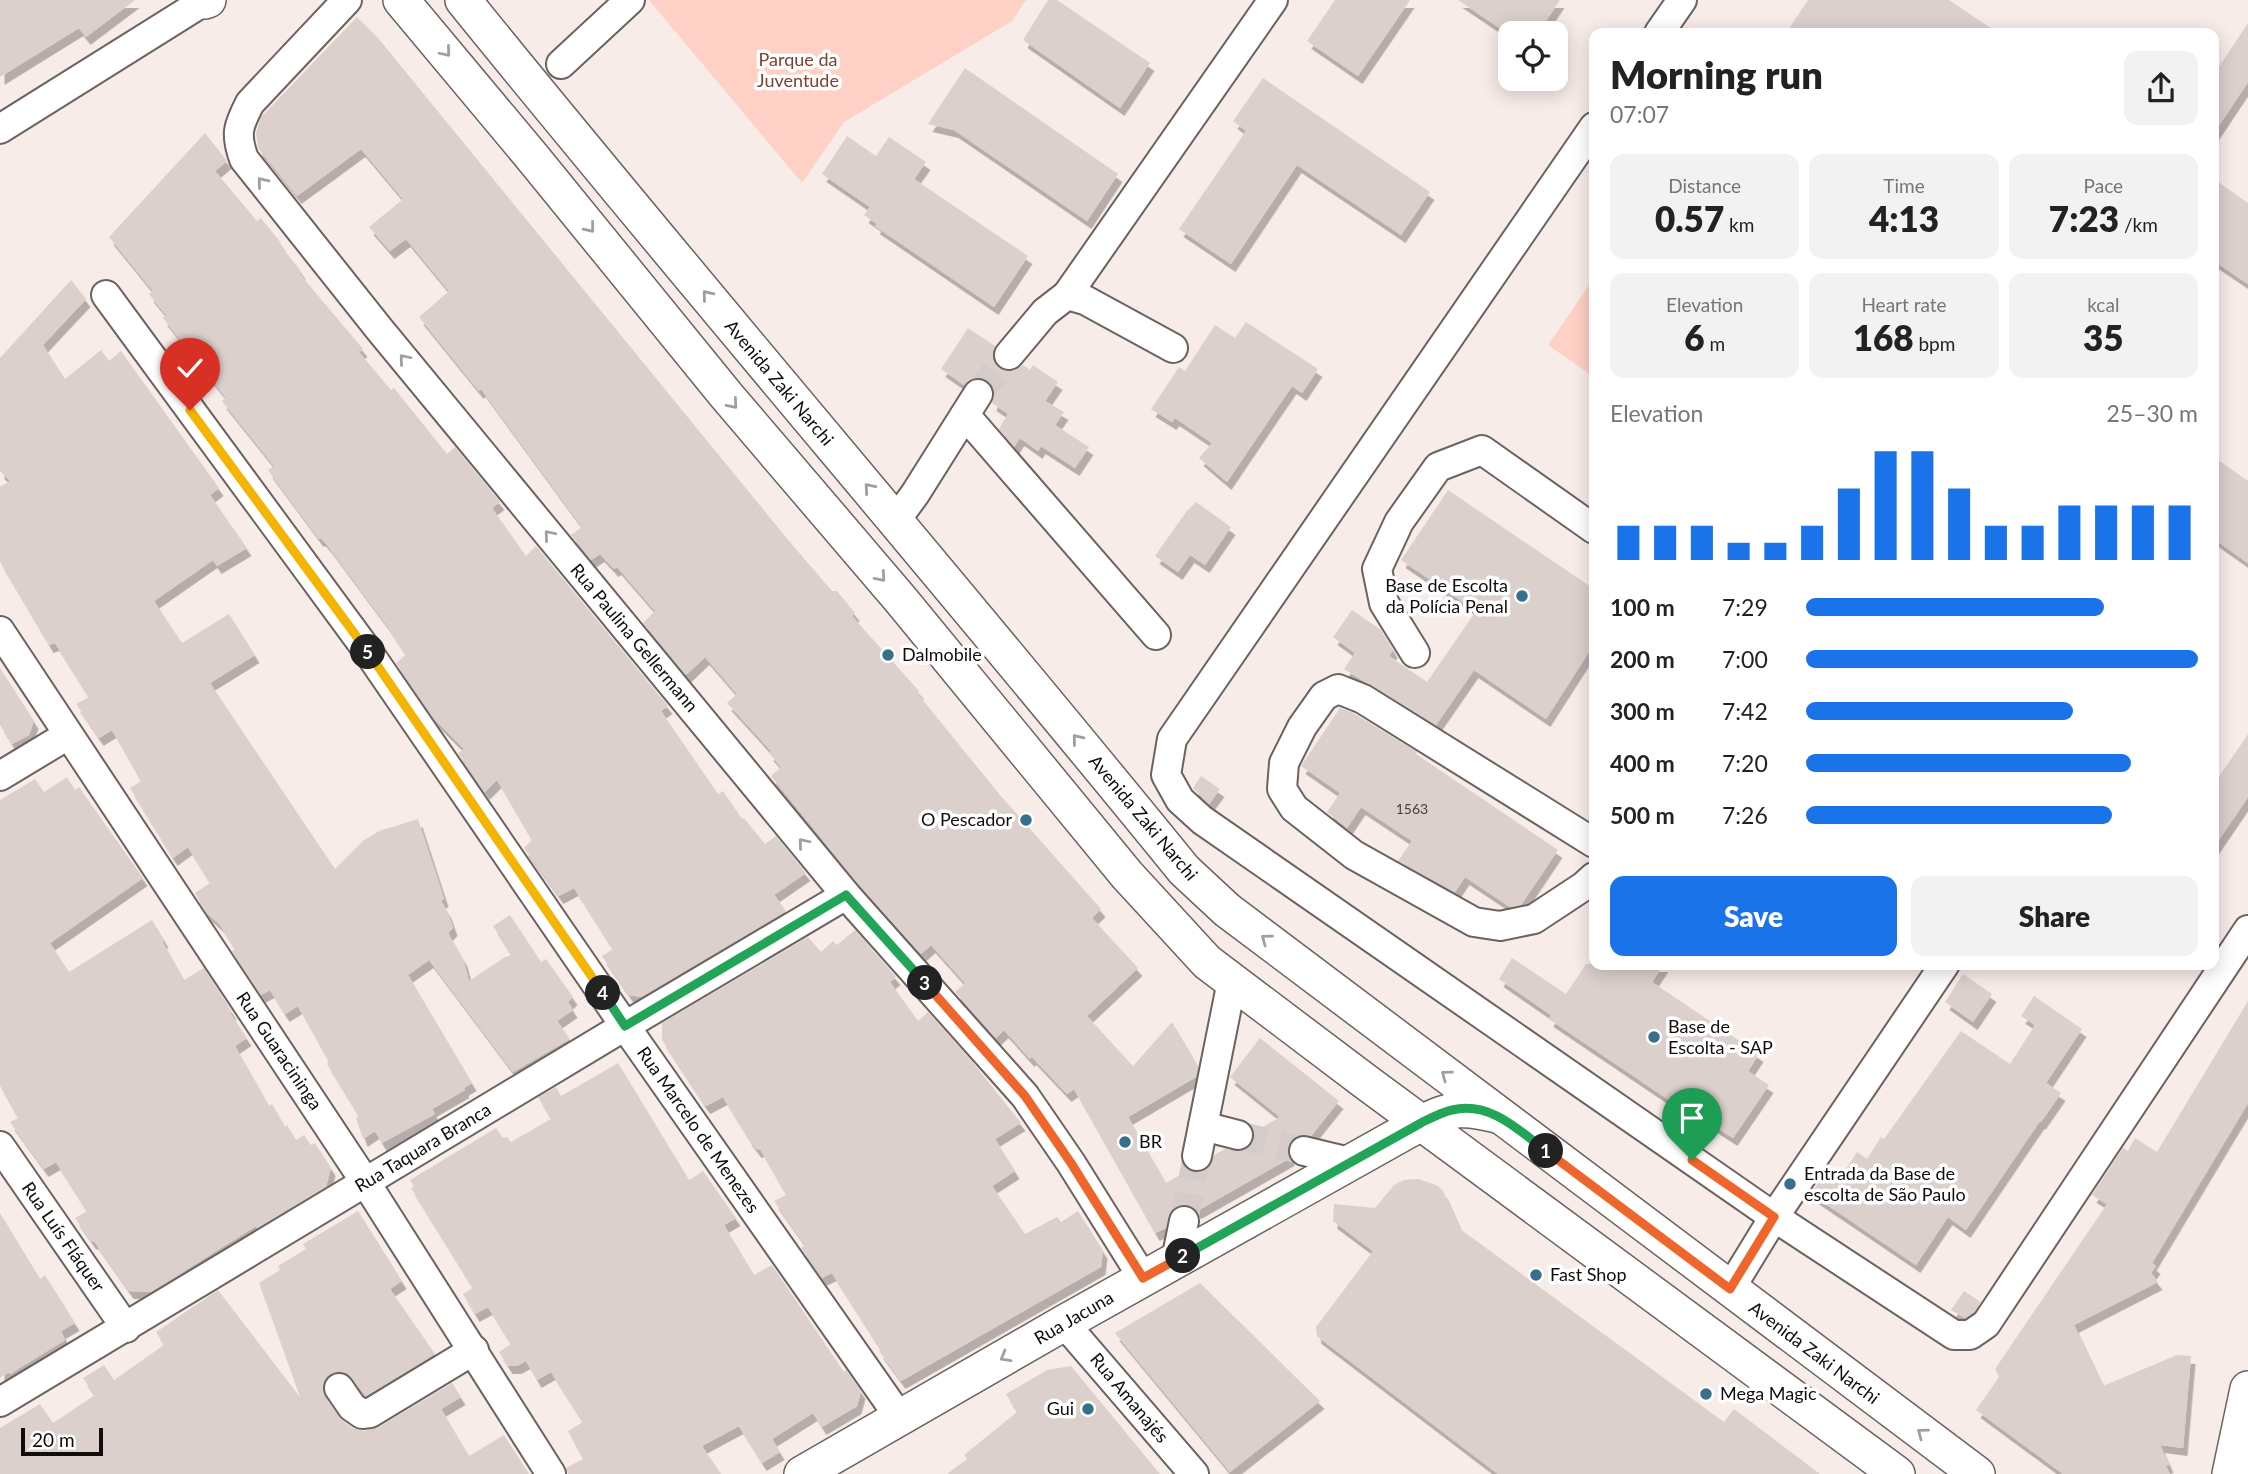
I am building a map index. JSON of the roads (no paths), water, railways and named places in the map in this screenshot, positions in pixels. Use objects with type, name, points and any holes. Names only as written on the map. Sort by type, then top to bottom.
[{"type":"main road","name":"Avenida Zaki Narchi","points":[[463,0],[1184,870],[1210,896],[1977,1474]]},
{"type":"main road","points":[[400,1],[533,158],[726,395],[901,600],[1127,875],[1207,962],[1897,1474]]},
{"type":"main road","name":"Rua Jacuna","points":[[802,1474],[1143,1278],[1421,1123],[1449,1110],[1459,1109],[1473,1109],[1501,1116]]},
{"type":"main road","points":[[2227,1466],[2248,1389]]},
{"type":"street","points":[[0,129],[206,0]]},
{"type":"street","name":"Rua Paulina Gellermann","points":[[347,0],[250,103],[240,122],[237,140],[244,159],[380,330],[846,895],[1025,1096],[1071,1163],[1143,1278]]},
{"type":"street","points":[[561,64],[630,0]]},
{"type":"street","points":[[1009,355],[1045,312],[1067,295],[1273,0]]},
{"type":"street","points":[[1662,28],[1682,0]]},
{"type":"street","points":[[1589,134],[1172,738],[1166,775],[1180,800],[1202,820],[1774,1217],[1954,1335],[1970,1335],[1986,1324],[2248,930]]},
{"type":"street","name":"Rua Marcelo de Menezes","points":[[106,295],[364,646],[625,1026],[900,1418]]},
{"type":"street","points":[[1067,295],[1086,299],[1173,348]]},
{"type":"street","points":[[896,520],[971,405],[1156,635]]},
{"type":"street","points":[[1415,653],[1384,603],[1377,569],[1399,522],[1438,467],[1482,450],[1589,525]]},
{"type":"street","name":"Rua Guaracininga","points":[[0,631],[366,1182],[551,1474]]},
{"type":"street","points":[[1589,840],[1363,699],[1338,689],[1324,696],[1302,727],[1284,763],[1282,789],[1294,808],[1354,855],[1474,922],[1500,926],[1534,919],[1589,882]]},
{"type":"street","points":[[0,776],[68,735]]},
{"type":"street","name":"Rua Taquara Branca","points":[[0,1402],[846,895]]},
{"type":"street","points":[[1730,1289],[1774,1217],[1941,970]]},
{"type":"street","points":[[1197,1156],[1232,981]]},
{"type":"street","points":[[1203,1126],[1238,1135]]},
{"type":"street","name":"Rua Luís Fláquer","points":[[0,1146],[126,1328]]},
{"type":"street","points":[[1304,1151],[1350,1162]]},
{"type":"street","points":[[1176,1260],[1184,1221]]},
{"type":"street","name":"Rua Amanajés","points":[[1064,1323],[1194,1474]]},
{"type":"street","points":[[339,1388],[352,1407],[362,1414],[370,1413],[474,1350]]},
{"type":"tunnel","points":[[978,394],[1009,355]]},
{"type":"tunnel","points":[[1238,1135],[1304,1151]]},
{"type":"tunnel","points":[[1184,1221],[1197,1156]]},
{"type":"place","name":"Base de Escolta da Polícia Penal","points":[[1522,596]]},
{"type":"place","name":"Dalmobile","points":[[888,655]]},
{"type":"place","name":"O Pescador","points":[[1026,820]]},
{"type":"place","name":"Base de Escolta - SAP","points":[[1654,1037]]},
{"type":"place","name":"BR","points":[[1125,1142]]},
{"type":"place","name":"Entrada da Base de escolta de São Paulo","points":[[1790,1184]]},
{"type":"place","name":"Fast Shop","points":[[1536,1275]]},
{"type":"place","name":"Mega Magic","points":[[1706,1394]]},
{"type":"place","name":"Gui","points":[[1088,1409]]},
{"type":"park label","name":"Parque da Juventude","points":[[798,70]]}]
